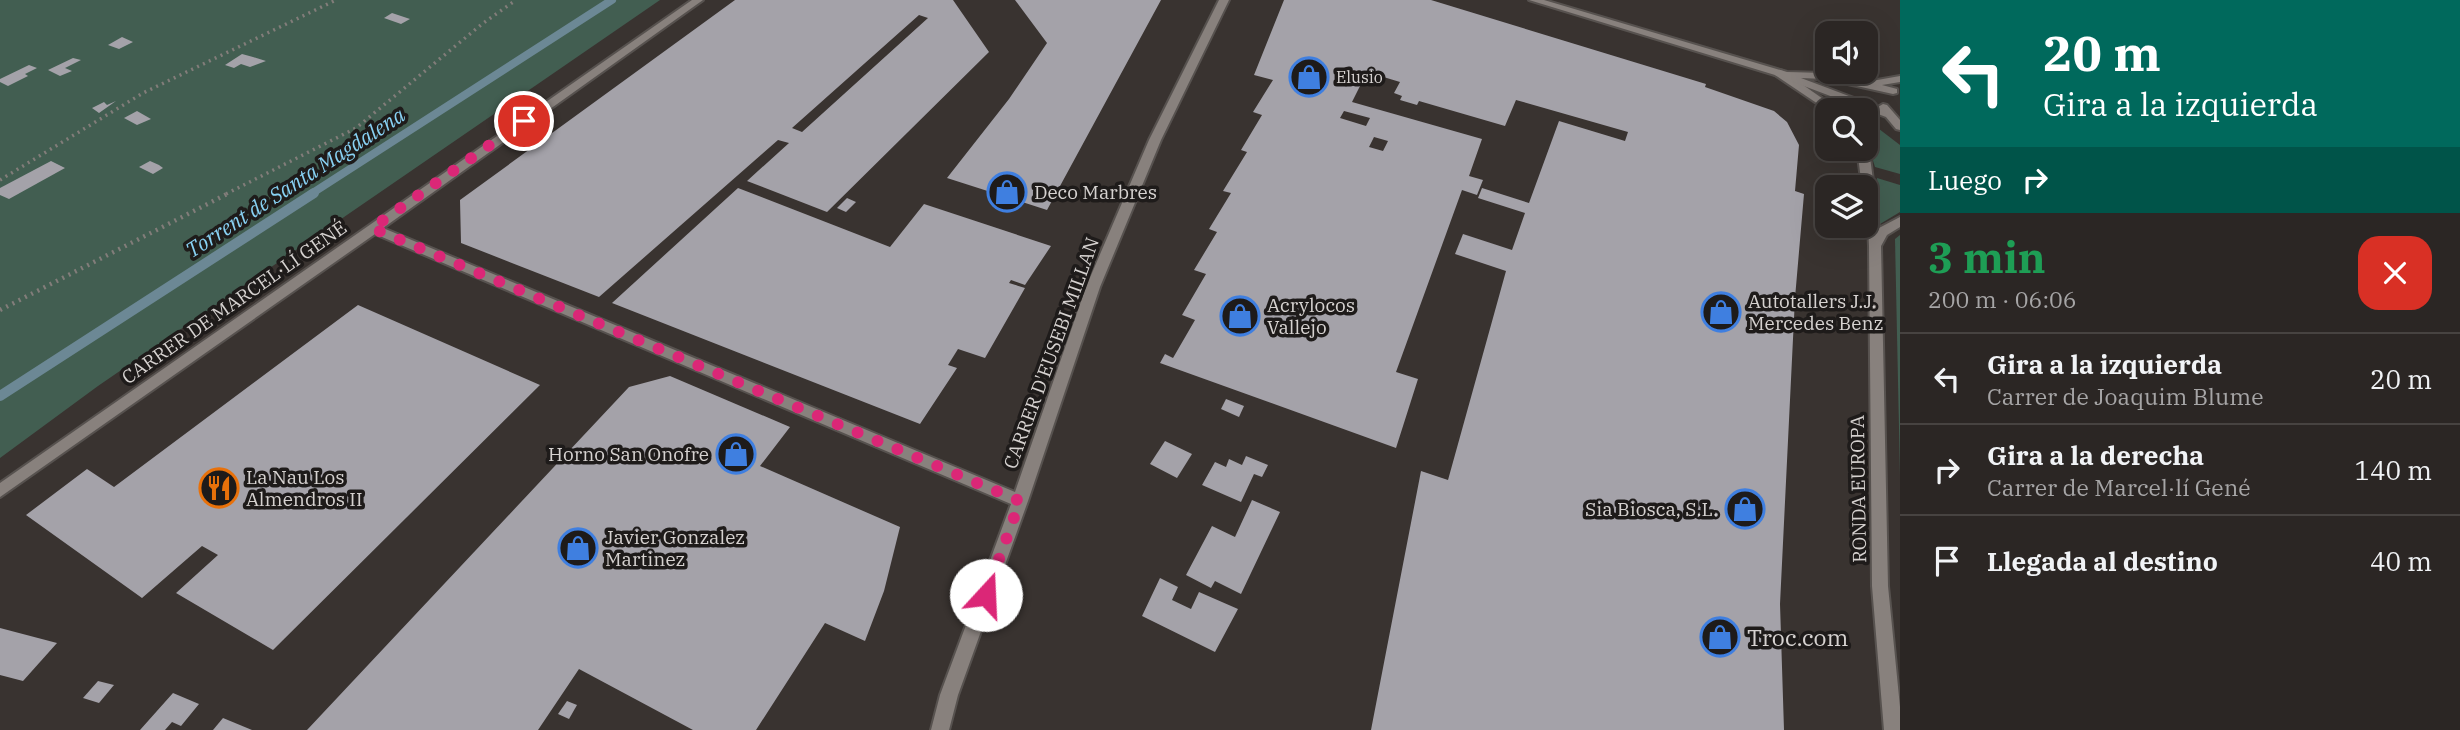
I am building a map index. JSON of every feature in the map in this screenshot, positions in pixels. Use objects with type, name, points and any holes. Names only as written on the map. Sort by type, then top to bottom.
[{"type":"street","name":"CARRER DE MARCEL·LÍ GENÉ","points":[[0,491],[698,0]]},
{"type":"street","name":"CARRER D'EUSEBI MILLAN","points":[[940,730],[949,695],[1020,501],[1093,287],[1156,140],[1224,0]]},
{"type":"street","points":[[1534,0],[1779,73],[1842,98]]},
{"type":"street","points":[[1779,73],[1819,75],[1896,90]]},
{"type":"street","points":[[1779,73],[1816,98]]},
{"type":"street","points":[[1862,85],[1900,79]]},
{"type":"street","points":[[1886,114],[1883,100],[1896,90]]},
{"type":"street","points":[[1878,111],[1886,114],[1900,127]]},
{"type":"street","points":[[1878,120],[1900,135]]},
{"type":"street","name":"RONDA EUROPA","points":[[1864,161],[1875,246],[1879,572],[1893,730]]},
{"type":"street","points":[[1875,246],[1882,232],[1900,221]]},
{"type":"street","points":[[372,228],[1020,501]]},
{"type":"path","points":[[0,180],[143,93],[336,0]]},
{"type":"path","points":[[0,310],[356,128],[482,24],[516,0]]},
{"type":"green space","points":[[0,0],[660,0],[98,386],[0,458]]},
{"type":"green space","points":[[1878,128],[1900,145],[1900,174],[1875,167],[1873,161],[1878,161]]},
{"type":"green space","points":[[1878,178],[1900,185],[1900,212],[1880,224]]},
{"type":"green space","points":[[1900,235],[1900,475],[1895,239]]},
{"type":"building","points":[[735,0],[953,0],[989,52],[827,212],[747,181],[789,143],[778,140],[599,297],[461,243],[460,200]],"holes":[[[919,15],[928,18],[802,132],[792,128]]]},
{"type":"building","points":[[1015,0],[1161,0],[1047,210],[947,178],[1009,99],[1047,43]]},
{"type":"building","points":[[1284,0],[1431,0],[1706,84],[1705,87],[1774,111],[1787,122],[1799,145],[1795,191],[1804,194],[1795,298],[1780,604],[1784,730],[1371,730],[1421,471],[1448,480],[1506,271],[1455,254],[1463,234],[1512,250],[1525,213],[1478,198],[1482,188],[1529,203],[1559,121],[1625,141],[1628,132],[1516,100],[1505,126],[1419,101],[1417,105],[1400,100],[1402,96],[1394,93],[1400,82],[1367,72],[1352,102],[1482,139],[1469,176],[1483,180],[1477,195],[1462,190],[1396,372],[1418,379],[1396,448],[1160,363],[1165,354],[1173,358],[1195,320],[1182,315],[1206,274],[1194,270],[1217,232],[1209,229],[1231,193],[1223,191],[1247,152],[1241,150],[1262,115],[1253,112],[1273,80],[1254,75]],"holes":[[[1344,111],[1370,118],[1366,126],[1340,118]],[[1374,137],[1388,141],[1383,151],[1369,147]]]},
{"type":"building","points":[[392,13],[410,19],[401,24],[384,18]]},
{"type":"building","points":[[122,37],[133,42],[119,49],[108,45]]},
{"type":"building","points":[[242,54],[266,61],[250,67],[241,64],[234,68],[225,65]]},
{"type":"building","points":[[73,58],[81,60],[65,68],[72,71],[60,76],[48,70]]},
{"type":"building","points":[[29,65],[37,68],[25,74],[28,76],[8,86],[0,82],[0,79]]},
{"type":"building","points":[[116,101],[99,113],[92,108],[104,102],[107,105]]},
{"type":"building","points":[[137,111],[151,119],[137,125],[124,118]]},
{"type":"building","points":[[51,161],[65,168],[9,199],[0,195],[0,188]]},
{"type":"building","points":[[150,161],[163,168],[153,174],[139,167]]},
{"type":"building","points":[[738,188],[890,247],[924,204],[1051,246],[1025,285],[1011,280],[1009,283],[1025,288],[985,358],[958,349],[948,365],[957,368],[920,424],[612,303]]},
{"type":"building","points":[[847,198],[856,202],[846,212],[837,208]]},
{"type":"building","points":[[358,305],[540,385],[273,650],[176,593],[218,555],[202,546],[142,598],[26,515],[87,469],[114,487]]},
{"type":"building","points":[[670,376],[790,427],[760,466],[900,527],[884,591],[865,641],[825,623],[756,730],[693,730],[579,669],[538,730],[307,730],[629,387]]},
{"type":"building","points":[[1226,399],[1244,406],[1239,417],[1221,409]]},
{"type":"building","points":[[1165,441],[1192,454],[1177,478],[1150,464]]},
{"type":"building","points":[[1246,456],[1268,465],[1262,477],[1254,474],[1241,502],[1202,485],[1215,462],[1226,467],[1229,459],[1242,465]]},
{"type":"building","points":[[1252,500],[1280,512],[1241,594],[1215,581],[1211,588],[1186,575],[1212,526],[1235,537]]},
{"type":"building","points":[[1160,578],[1178,587],[1172,600],[1191,609],[1199,592],[1238,609],[1215,652],[1142,616]]},
{"type":"building","points":[[0,628],[57,643],[23,681],[0,675]]},
{"type":"building","points":[[98,681],[114,685],[99,703],[83,698]]},
{"type":"building","points":[[173,693],[199,704],[181,726],[172,722],[165,730],[140,730]]},
{"type":"building","points":[[567,701],[577,705],[569,719],[558,714]]},
{"type":"building","points":[[223,718],[252,730],[213,730]]},
{"type":"waterway","name":"Torrent de Santa Magdalena","points":[[311,194],[612,0]]},
{"type":"waterway","name":"Torrent de Santa Magdalena","points":[[0,396],[314,193]]},
{"type":"place","name":"Elusio","points":[[1309,77]]},
{"type":"place","name":"Deco Marbres","points":[[1007,192]]},
{"type":"place","name":"Autotallers J.J. Mercedes Benz","points":[[1721,312]]},
{"type":"place","name":"Acrylocos Vallejo","points":[[1240,316]]},
{"type":"place","name":"Horno San Onofre","points":[[736,454]]},
{"type":"place","name":"La Nau Los Almendros II","points":[[219,488]]},
{"type":"place","name":"Sia Biosca, S.L.","points":[[1745,509]]},
{"type":"place","name":"Javier Gonzalez Martinez","points":[[578,548]]},
{"type":"place","name":"Troc.com","points":[[1720,637]]},
{"type":"route","points":[[524,121],[372,228],[635,336],[1020,501],[986,595]]}]
